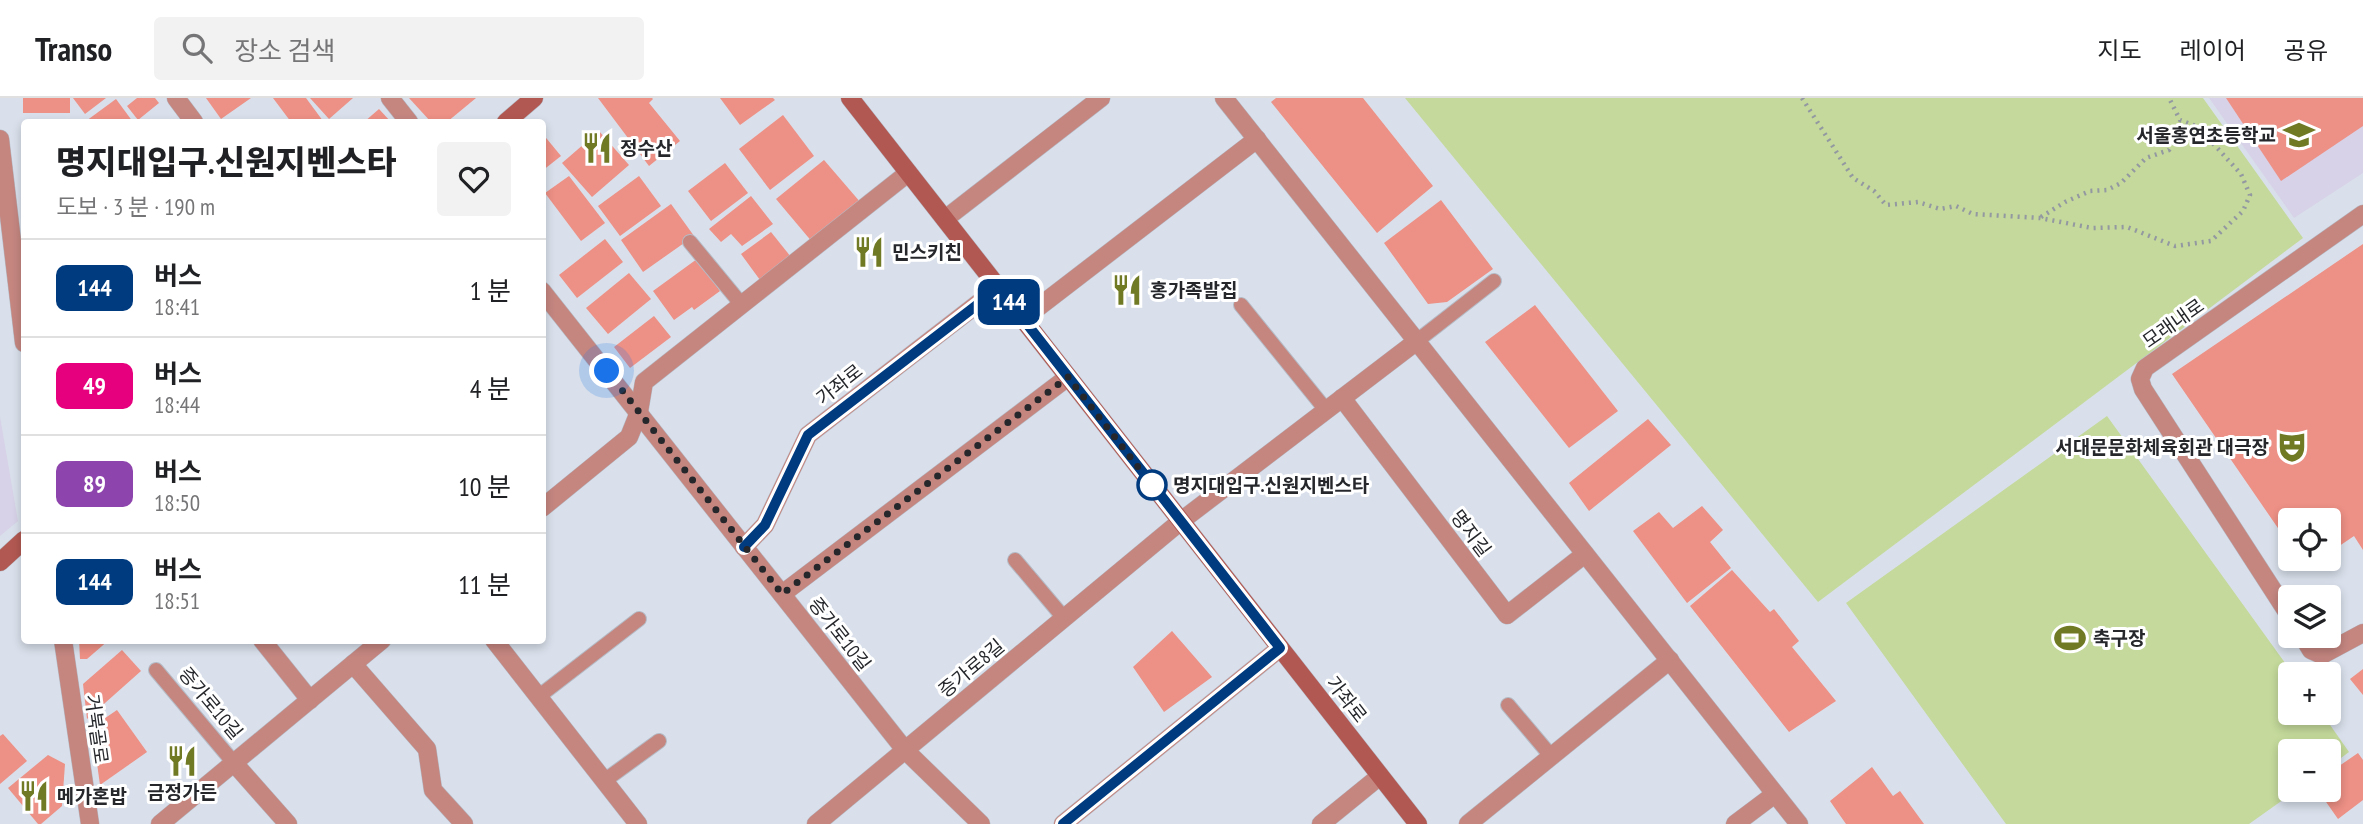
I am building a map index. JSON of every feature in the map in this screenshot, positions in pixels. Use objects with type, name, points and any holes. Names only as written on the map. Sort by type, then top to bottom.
[{"type":"main road","points":[[510,119],[534,98]]},
{"type":"main road","name":"가좌로","points":[[850,98],[1418,824]]},
{"type":"main road","points":[[0,562],[21,543]]},
{"type":"street","points":[[176,98],[192,119]]},
{"type":"street","points":[[390,98],[408,119]]},
{"type":"street","points":[[945,219],[1101,98]]},
{"type":"street","points":[[1224,98],[1799,824]]},
{"type":"street","points":[[0,139],[21,318]]},
{"type":"street","points":[[1023,319],[1257,139]]},
{"type":"street","points":[[546,505],[629,437],[639,412],[644,382],[908,173]]},
{"type":"street","name":"모래내로","points":[[2278,598],[2143,389],[2141,375],[2145,368],[2363,214]]},
{"type":"street","name":"가좌로","points":[[744,547],[765,525],[808,435],[999,288]]},
{"type":"street","points":[[546,296],[639,412]]},
{"type":"street","points":[[1181,521],[1417,341]]},
{"type":"street","points":[[782,594],[1068,377]]},
{"type":"street","name":"명지길","points":[[1342,398],[1507,615],[1585,554]]},
{"type":"street","name":"증가로10길","points":[[639,412],[905,750]]},
{"type":"street","name":"증가로8길","points":[[816,824],[1181,521]]},
{"type":"street","points":[[2341,645],[2363,633]]},
{"type":"street","name":"거북골로","points":[[64,644],[90,824]]},
{"type":"street","points":[[265,644],[310,699]]},
{"type":"street","name":"증가로10길","points":[[160,824],[377,644]]},
{"type":"street","points":[[497,644],[604,781],[629,821]]},
{"type":"street","points":[[1063,824],[1280,648]]},
{"type":"street","points":[[2310,648],[2322,655],[2335,648]]},
{"type":"street","points":[[1468,824],[1670,660]]},
{"type":"street","points":[[354,664],[427,750],[433,790],[464,824]]},
{"type":"street","points":[[905,750],[981,824]]},
{"type":"street","name":"증가로10길","points":[[234,763],[288,824]]},
{"type":"street","points":[[1321,824],[1380,776]]},
{"type":"street","points":[[1735,824],[1775,794]]},
{"type":"lane","points":[[690,242],[741,305]]},
{"type":"lane","points":[[1417,341],[1494,281]]},
{"type":"lane","points":[[1241,305],[1326,410]]},
{"type":"lane","points":[[1015,560],[1064,618]]},
{"type":"lane","points":[[538,697],[639,619]]},
{"type":"lane","name":"증가로10길","points":[[156,670],[234,763]]},
{"type":"lane","points":[[1508,705],[1551,757]]},
{"type":"lane","points":[[604,781],[659,741]]},
{"type":"path","points":[[1802,98],[1853,178],[1874,191],[1886,205],[1918,202],[1940,209],[1956,206],[1973,214],[2040,218],[2092,228],[2127,227],[2175,246],[2211,241],[2242,211],[2250,195],[2241,174],[2198,127],[2180,121],[2169,98]]},
{"type":"path","points":[[2040,218],[2065,202],[2090,191],[2107,190],[2122,183],[2146,158],[2169,150],[2186,123]]},
{"type":"shaded area","name":"서울홍연초등학교","points":[[2209,98],[2363,98],[2363,173],[2294,218]]},
{"type":"shaded area","points":[[0,416],[18,521],[0,536]]},
{"type":"green space","points":[[1405,98],[2203,98],[2303,238],[1818,602]]},
{"type":"green space","name":"축구장","points":[[2107,416],[2284,662],[2278,662],[2278,725],[2330,725],[2340,739],[2278,739],[2280,802],[2249,824],[2006,824],[1846,603]]},
{"type":"green space","name":"축구장","points":[[2341,741],[2349,752],[2341,758]]},
{"type":"building","points":[[23,98],[70,98],[70,113],[23,113]]},
{"type":"building","points":[[73,98],[106,98],[85,114]]},
{"type":"building","points":[[137,98],[155,98],[159,103],[139,119],[127,106]]},
{"type":"building","points":[[206,98],[251,98],[221,119]]},
{"type":"building","points":[[273,98],[306,98],[322,119],[289,119]]},
{"type":"building","points":[[310,98],[353,98],[329,119]]},
{"type":"building","points":[[409,98],[476,98],[451,119],[428,119]]},
{"type":"building","points":[[598,98],[652,98],[649,103],[680,141],[649,166]]},
{"type":"building","points":[[720,98],[773,98],[775,100],[740,125]]},
{"type":"building","points":[[1276,98],[1363,98],[1433,186],[1377,233],[1271,102]]},
{"type":"building","points":[[2226,98],[2363,98],[2363,126],[2281,181]]},
{"type":"building","points":[[116,99],[131,119],[89,119]]},
{"type":"building","points":[[379,109],[388,119],[367,119]]},
{"type":"building","points":[[783,115],[814,156],[770,190],[739,149]]},
{"type":"building","points":[[599,131],[629,165],[592,197],[562,163]]},
{"type":"building","points":[[546,138],[561,156],[546,168]]},
{"type":"building","points":[[824,160],[861,203],[813,243],[776,199]]},
{"type":"building","points":[[725,163],[748,193],[711,221],[688,191]]},
{"type":"building","points":[[569,176],[605,223],[581,241],[546,192]]},
{"type":"building","points":[[639,176],[661,206],[620,236],[598,206]]},
{"type":"building","points":[[751,196],[773,224],[742,246],[731,234],[721,242],[709,229]]},
{"type":"building","points":[[1441,200],[1493,269],[1447,302],[1428,304],[1384,243]]},
{"type":"building","points":[[671,204],[694,236],[643,272],[621,240]]},
{"type":"building","points":[[771,232],[791,257],[760,280],[741,254]]},
{"type":"building","points":[[605,239],[623,262],[577,298],[559,275]]},
{"type":"building","name":"서대문문화체육회관 대극장","points":[[2363,244],[2363,550],[2354,536],[2341,545],[2341,508],[2278,508],[2278,528],[2172,374]]},
{"type":"building","points":[[697,259],[720,291],[694,310],[692,307],[674,320],[653,291]]},
{"type":"building","points":[[629,273],[651,299],[608,334],[586,308]]},
{"type":"building","points":[[1535,305],[1618,411],[1569,448],[1485,342]]},
{"type":"building","points":[[654,316],[671,337],[630,368],[614,347]]},
{"type":"building","points":[[1648,419],[1671,445],[1589,511],[1569,483]]},
{"type":"building","points":[[1702,506],[1723,530],[1710,542],[1731,568],[1687,603],[1633,531],[1659,512],[1673,528]]},
{"type":"building","points":[[1732,570],[1770,612],[1774,609],[1799,641],[1792,647],[1836,701],[1789,732],[1690,606]]},
{"type":"building","points":[[1172,631],[1212,677],[1164,712],[1133,667]]},
{"type":"building","points":[[79,644],[104,644],[87,659],[80,659]]},
{"type":"building","points":[[122,650],[141,671],[87,719],[83,684]]},
{"type":"building","points":[[2363,669],[2363,695],[2350,679]]},
{"type":"building","points":[[117,710],[147,752],[100,785],[92,727]]},
{"type":"building","points":[[3,734],[27,761],[0,784],[0,736]]},
{"type":"building","points":[[2358,753],[2363,760],[2363,800],[2338,819],[2326,802],[2341,802],[2341,765]]},
{"type":"building","points":[[48,755],[65,764],[62,806],[38,824],[8,788]]},
{"type":"building","points":[[1872,767],[1893,796],[1900,791],[1924,824],[1846,824],[1830,801]]},
{"type":"bus line","name":"144","points":[[744,547],[765,525],[808,435],[999,288],[1280,648],[1063,824]]},
{"type":"place","name":"서울홍연초등학교","points":[[2299,135]]},
{"type":"place","name":"정수산","points":[[597,148]]},
{"type":"place","name":"민스키친","points":[[869,252]]},
{"type":"place","name":"홍가족발집","points":[[1127,290]]},
{"type":"place","name":"서대문문화체육회관 대극장","points":[[2292,447]]},
{"type":"place","name":"명지대입구.신원지벤스타","points":[[1152,485]]},
{"type":"place","name":"축구장","points":[[2070,638]]},
{"type":"place","name":"금정가든","points":[[182,761]]},
{"type":"place","name":"메가혼밥","points":[[34,796]]},
{"type":"route","points":[[607,371],[782,594],[1068,377],[1152,485]]}]
